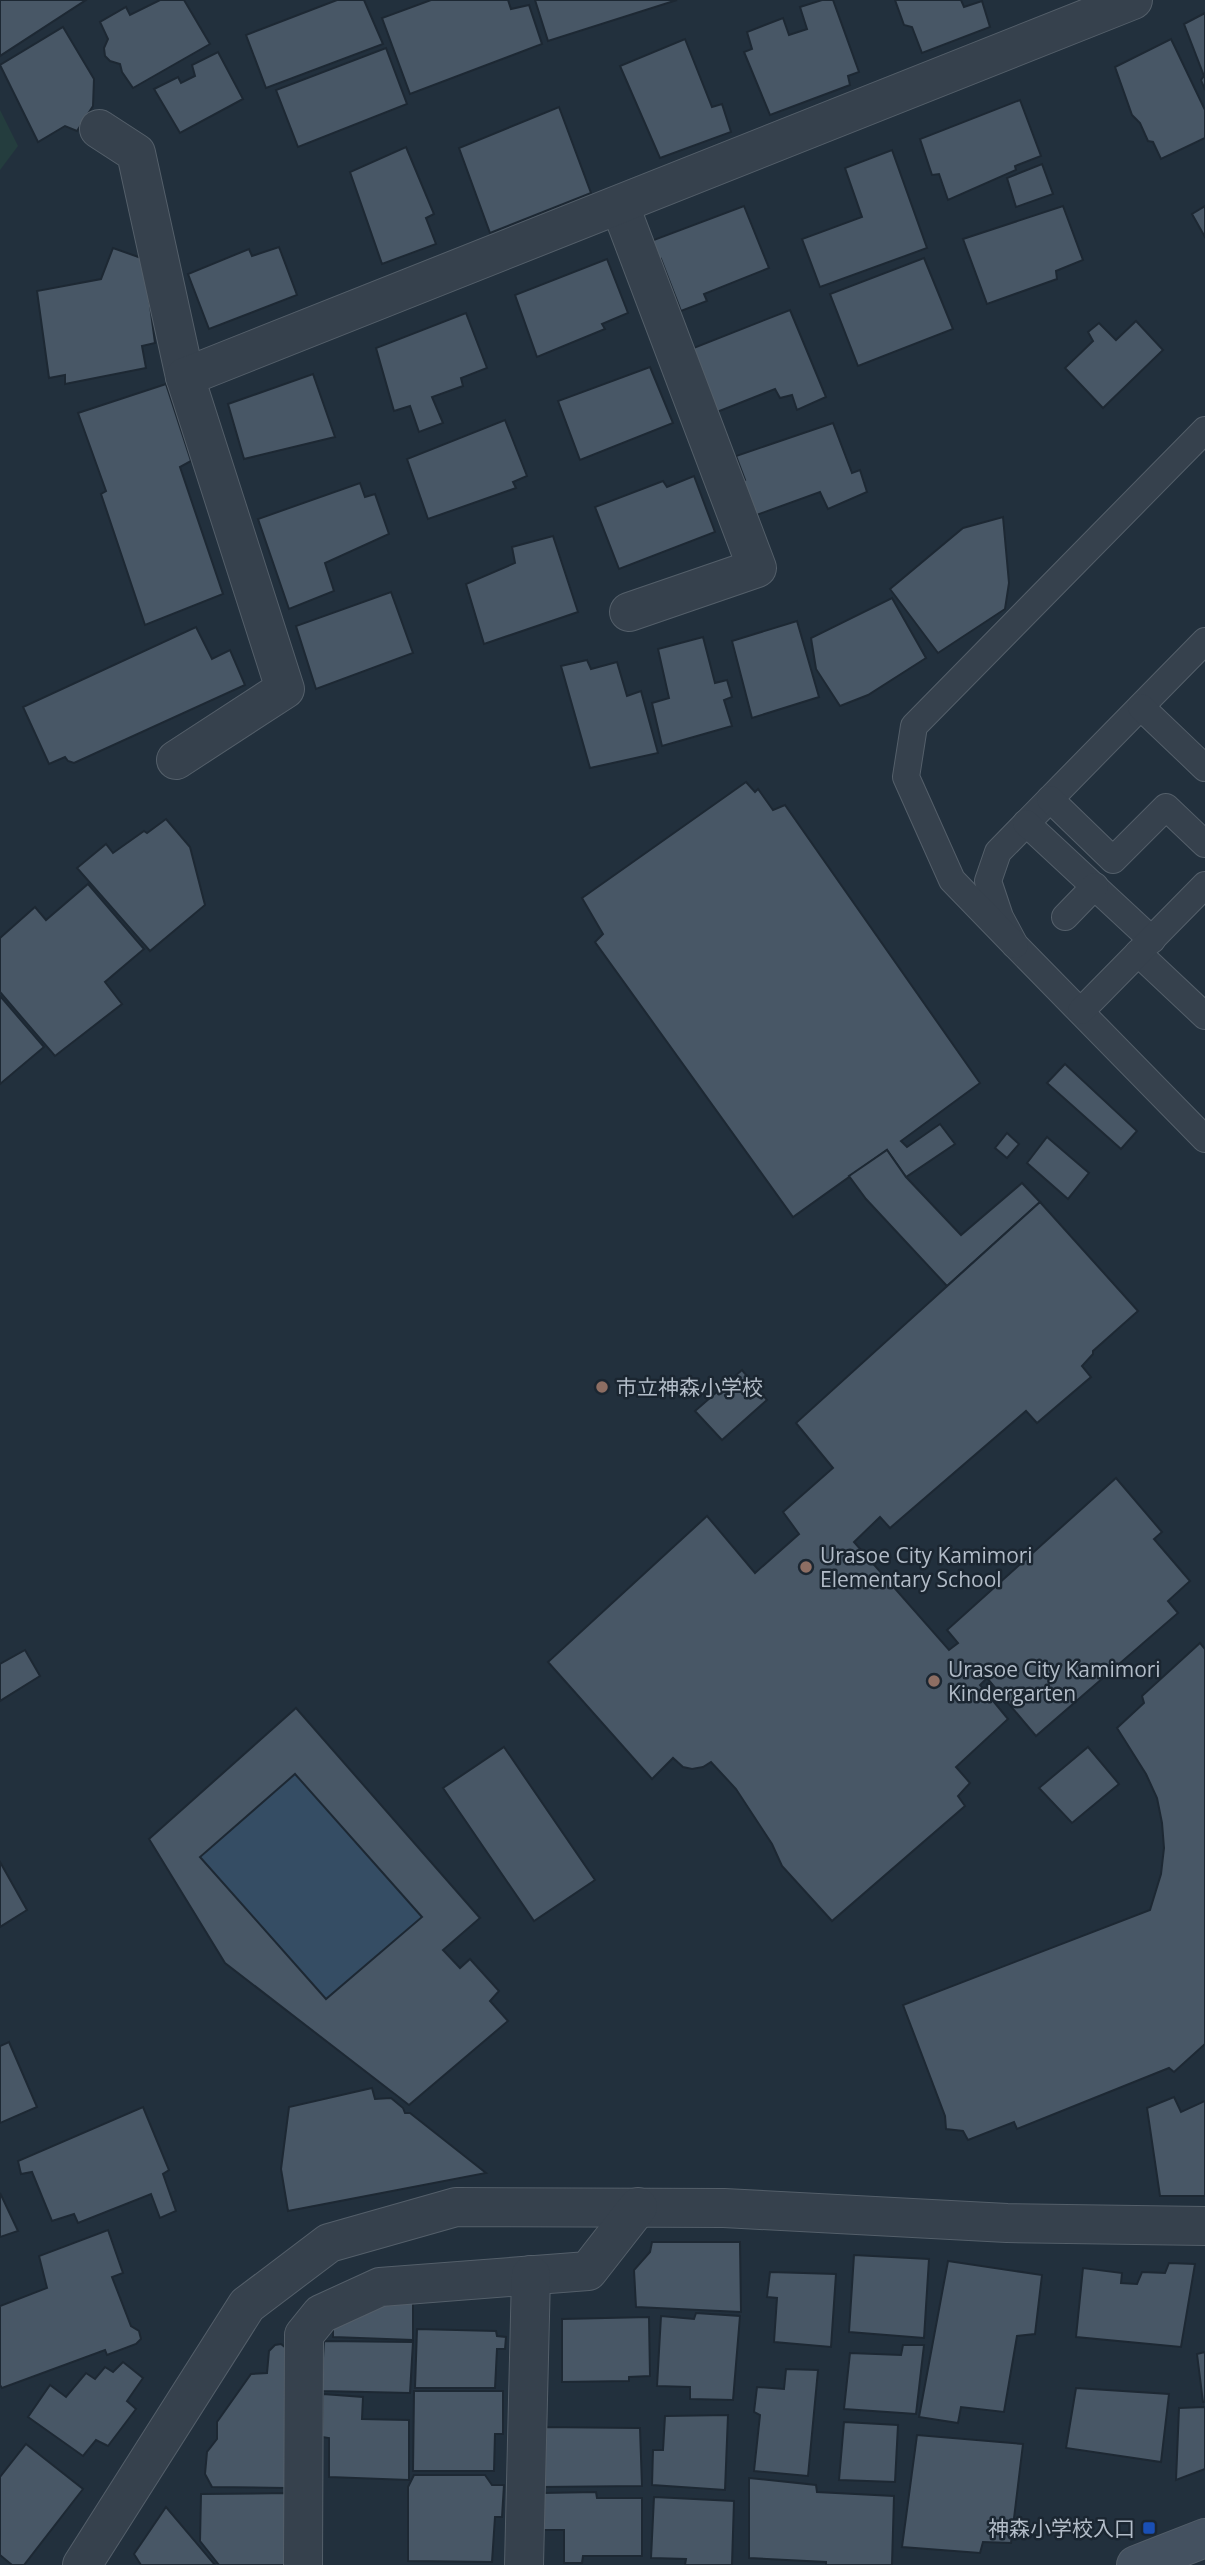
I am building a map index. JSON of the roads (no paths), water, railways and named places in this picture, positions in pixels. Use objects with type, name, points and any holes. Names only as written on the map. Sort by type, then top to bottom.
[{"type":"street","points":[[185,377],[620,206],[1087,8],[1133,0]]},
{"type":"street","points":[[99,129],[136,153],[185,377],[285,689],[176,760]]},
{"type":"street","points":[[620,206],[757,568],[629,612]]},
{"type":"street","points":[[82,2565],[247,2305],[329,2243],[456,2207],[724,2208],[1007,2223],[1205,2226]]},
{"type":"street","points":[[303,2565],[304,2335],[321,2314],[380,2287],[588,2271],[638,2207]]},
{"type":"street","points":[[524,2565],[531,2275]]},
{"type":"street","points":[[1136,2565],[1205,2538]]},
{"type":"lane","points":[[1205,430],[914,726],[906,777],[952,880],[1205,1139]]},
{"type":"lane","points":[[1015,945],[1000,917],[988,881],[998,852],[1205,641]]},
{"type":"lane","points":[[1141,707],[1203,763]]},
{"type":"lane","points":[[1050,799],[1113,860],[1166,807],[1205,844]]},
{"type":"lane","points":[[1026,822],[1095,886],[1205,1016]]},
{"type":"lane","points":[[1081,1011],[1145,946],[1196,907],[1205,885]]},
{"type":"lane","points":[[1065,917],[1095,886]]},
{"type":"water","points":[[295,1774],[422,1917],[326,1999],[200,1857]]},
{"type":"place","name":"市立神森小学校","points":[[602,1387]]},
{"type":"place","name":"Urasoe City Kamimori Elementary School","points":[[806,1567]]},
{"type":"place","name":"Urasoe City Kamimori Kindergarten","points":[[934,1681]]},
{"type":"place","name":"神森小学校入口","points":[[1149,2528]]}]
